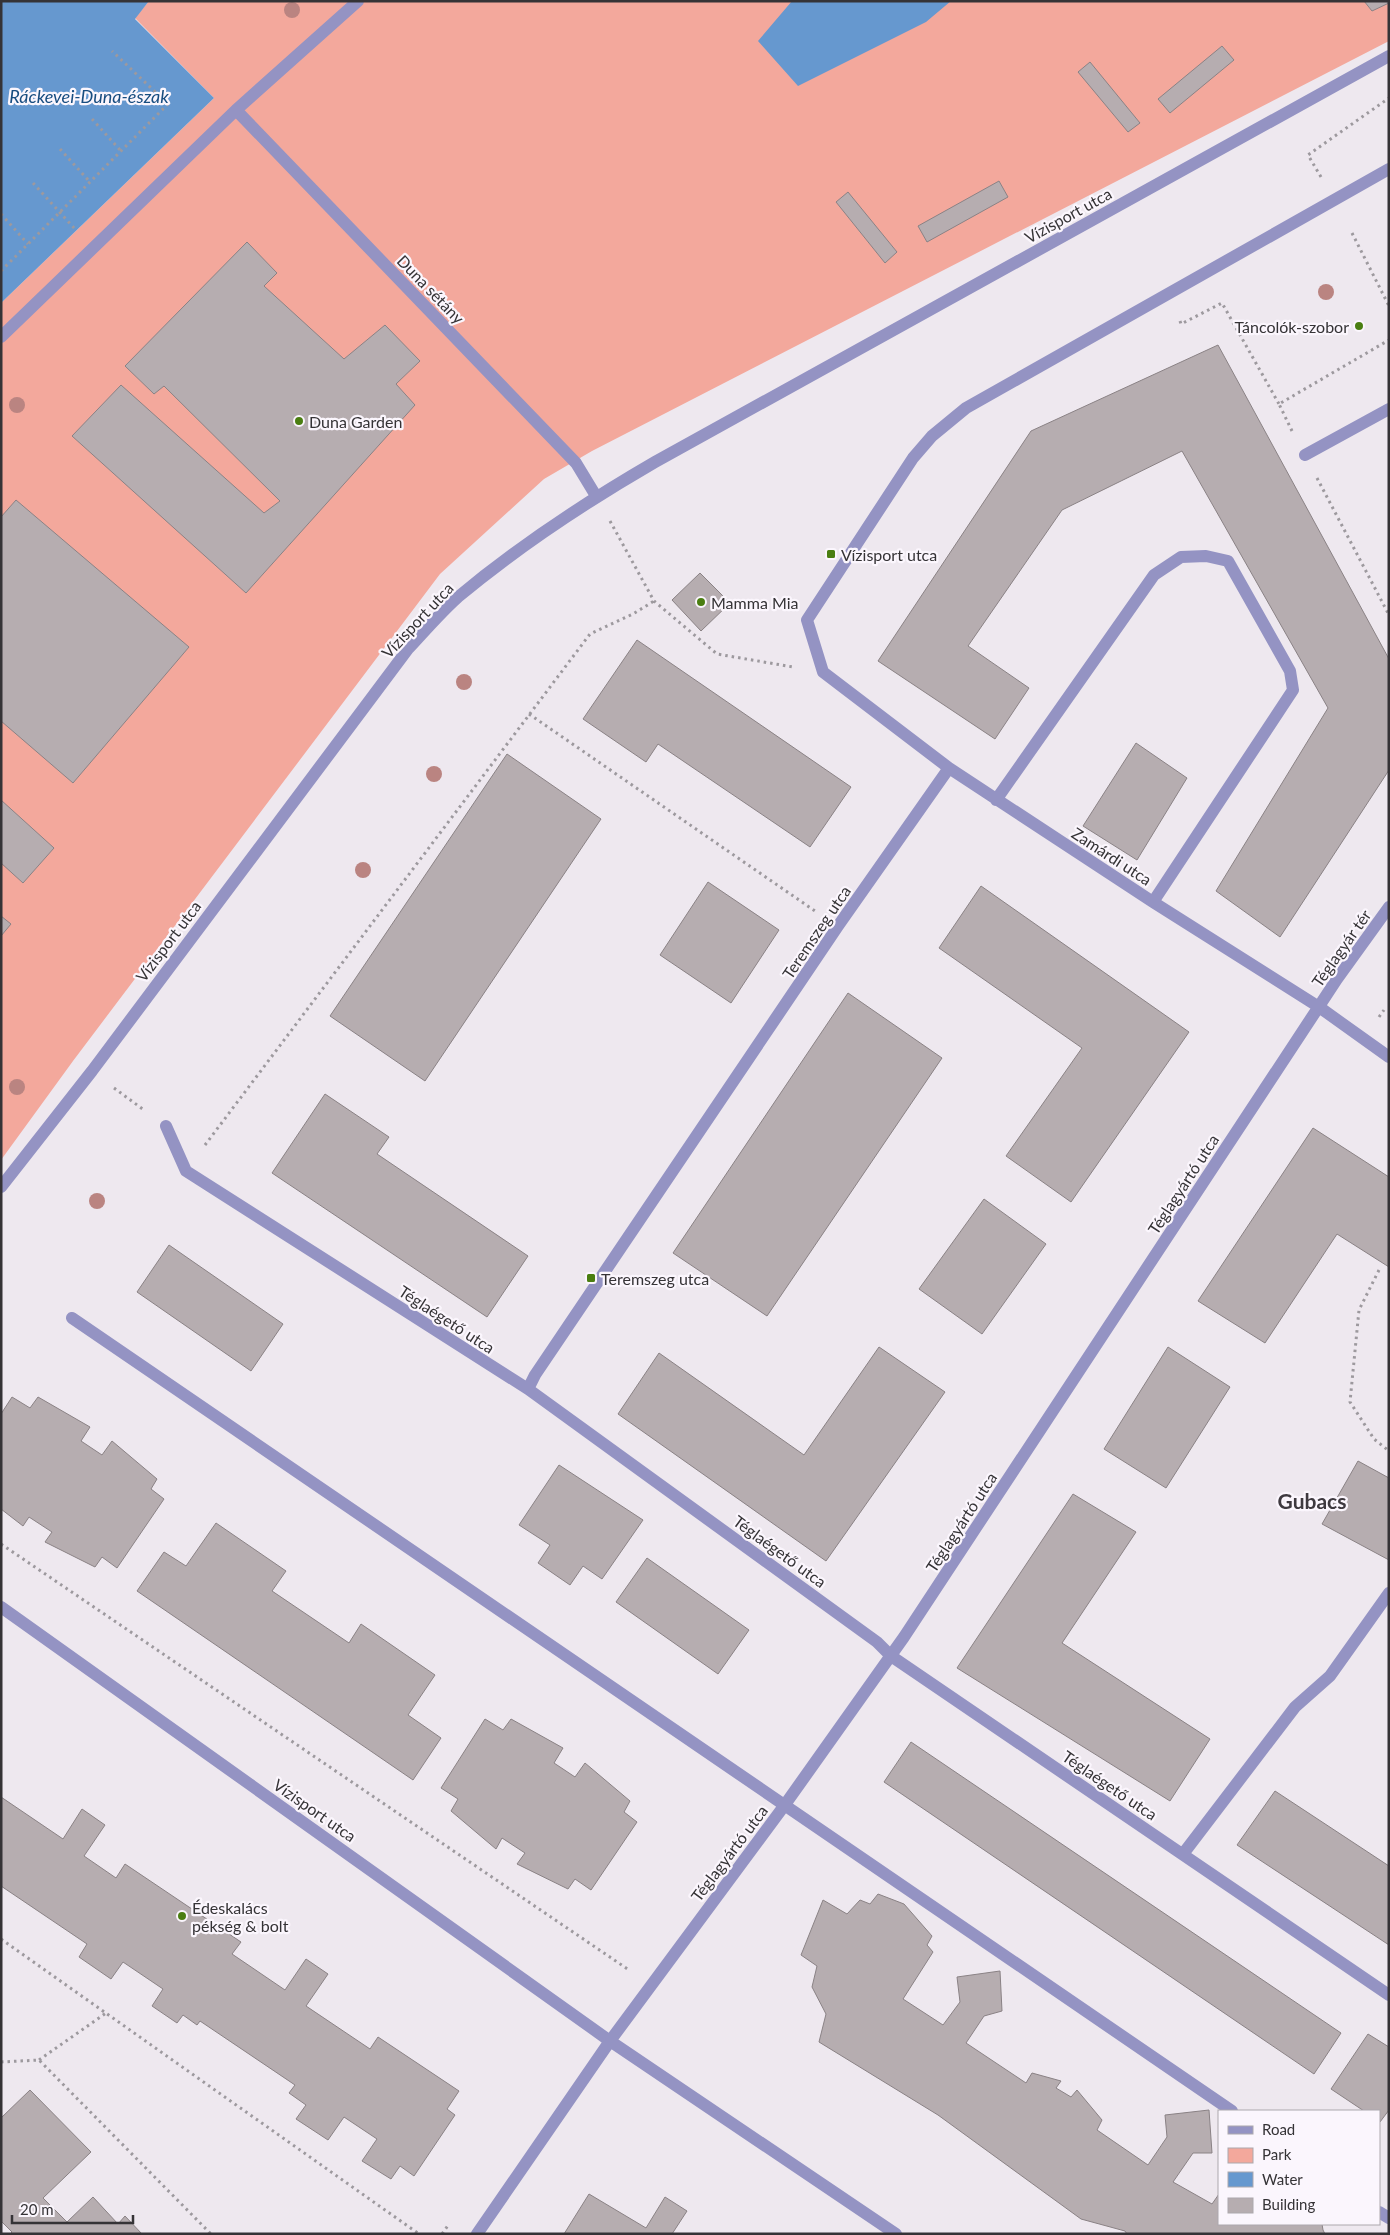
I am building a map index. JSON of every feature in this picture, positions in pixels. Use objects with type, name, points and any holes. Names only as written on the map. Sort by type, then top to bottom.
[{"type":"street","points":[[1,337],[236,110],[358,1]]},
{"type":"street","name":"Vízisport utca","points":[[1,1187],[92,1072],[408,649],[457,598],[526,544],[596,496],[1389,56]]},
{"type":"street","name":"Duna sétány","points":[[236,110],[576,463],[596,496]]},
{"type":"street","points":[[823,672],[807,620],[913,458],[932,436],[966,408],[1389,169]]},
{"type":"street","points":[[1305,455],[1389,409]]},
{"type":"street","points":[[996,800],[1154,575],[1181,557],[1206,556],[1228,561],[1290,671],[1293,690],[1153,902]]},
{"type":"street","name":"Zamárdi utca","points":[[823,672],[949,768],[996,800],[1319,1007],[1389,1057]]},
{"type":"street","name":"Teremszeg utca","points":[[528,1389],[540,1367],[838,926],[949,768]]},
{"type":"street","name":"Téglagyár tér","points":[[1319,1007],[1389,907]]},
{"type":"street","name":"Téglagyártó utca","points":[[477,2234],[610,2041],[784,1806],[891,1656],[1319,1007]]},
{"type":"street","points":[[166,1126],[186,1171]]},
{"type":"street","name":"Téglaégető utca","points":[[186,1171],[528,1389],[853,1625],[891,1656],[1389,1995]]},
{"type":"street","points":[[72,1318],[1231,2110]]},
{"type":"street","points":[[1183,1854],[1295,1707],[1330,1676],[1389,1594]]},
{"type":"street","name":"Vízisport utca","points":[[1,1606],[610,2041]]},
{"type":"street","points":[[610,2041],[896,2234]]},
{"type":"path","points":[[1,272],[168,104],[112,51]]},
{"type":"path","points":[[1333,200],[1308,155],[1389,98]]},
{"type":"path","points":[[92,119],[121,151]]},
{"type":"path","points":[[60,149],[90,182]]},
{"type":"path","points":[[33,183],[93,248]]},
{"type":"path","points":[[1,214],[28,244]]},
{"type":"path","points":[[1352,233],[1389,306]]},
{"type":"path","points":[[1180,321],[1181,324],[1222,303],[1278,404],[1389,615]]},
{"type":"path","points":[[1278,404],[1389,340]]},
{"type":"path","points":[[596,496],[654,601],[717,654],[823,672]]},
{"type":"path","points":[[186,1171],[590,634],[633,614],[654,601]]},
{"type":"path","points":[[529,714],[838,926]]},
{"type":"path","points":[[92,1072],[166,1126]]},
{"type":"path","points":[[1379,1270],[1359,1310],[1350,1402],[1374,1440],[1389,1451]]},
{"type":"path","points":[[1,1544],[629,1970]]},
{"type":"path","points":[[1,1940],[419,2234]]},
{"type":"path","points":[[1,2062],[39,2060],[106,2013]]},
{"type":"path","points":[[39,2060],[211,2234]]},
{"type":"green space","points":[[149,1],[1389,1],[1389,41],[592,451],[544,479],[440,574],[73,1061],[1,1160],[1,303],[214,98],[135,18]]},
{"type":"water","name":"Ráckevei-Duna-észak","points":[[1,1],[149,1],[135,19],[214,98],[1,303]]},
{"type":"water","points":[[792,1],[951,1],[926,22],[798,86],[758,41]]},
{"type":"building","points":[[1364,1],[1389,1],[1389,3],[1372,11]]},
{"type":"building","points":[[1222,46],[1234,60],[1170,113],[1158,99]]},
{"type":"building","points":[[1090,62],[1140,123],[1128,132],[1078,72]]},
{"type":"building","points":[[999,181],[1008,197],[927,242],[918,226]]},
{"type":"building","points":[[848,192],[897,252],[885,263],[836,202]]},
{"type":"building","name":"Duna Garden","points":[[247,242],[277,273],[264,286],[344,359],[385,325],[420,361],[396,384],[415,405],[246,593],[72,436],[121,385],[264,513],[280,501],[164,386],[154,394],[125,366]]},
{"type":"building","points":[[1218,345],[1389,659],[1389,770],[1280,937],[1216,891],[1328,708],[1182,451],[1062,510],[968,646],[1029,688],[995,739],[878,661],[1031,431]]},
{"type":"building","points":[[16,500],[189,647],[73,783],[1,721],[1,517]]},
{"type":"building","name":"Mamma Mia","points":[[700,573],[730,603],[701,631],[672,600]]},
{"type":"building","points":[[637,640],[851,787],[810,847],[658,744],[646,762],[583,719]]},
{"type":"building","points":[[1136,743],[1187,778],[1137,860],[1083,826]]},
{"type":"building","points":[[507,754],[601,819],[425,1081],[330,1016]]},
{"type":"building","points":[[1,800],[54,848],[23,883],[1,863]]},
{"type":"building","points":[[708,882],[779,930],[731,1003],[660,955]]},
{"type":"building","points":[[981,886],[1189,1032],[1071,1202],[1006,1156],[1082,1048],[939,948]]},
{"type":"building","points":[[1,916],[11,924],[1,936]]},
{"type":"building","points":[[848,993],[942,1058],[767,1316],[673,1253]]},
{"type":"building","points":[[325,1094],[389,1137],[377,1154],[528,1256],[487,1317],[272,1173]]},
{"type":"building","points":[[1313,1128],[1389,1177],[1389,1267],[1337,1234],[1265,1343],[1198,1301]]},
{"type":"building","points":[[984,1199],[1046,1244],[982,1334],[919,1289]]},
{"type":"building","points":[[169,1245],[283,1324],[251,1371],[137,1292]]},
{"type":"building","points":[[879,1347],[945,1392],[826,1561],[618,1414],[659,1353],[804,1455]]},
{"type":"building","points":[[1168,1347],[1230,1387],[1166,1488],[1104,1449]]},
{"type":"building","points":[[12,1397],[30,1408],[38,1397],[90,1427],[81,1441],[102,1455],[112,1441],[157,1479],[151,1489],[164,1499],[117,1568],[102,1557],[95,1567],[45,1542],[52,1532],[29,1517],[23,1526],[1,1509],[1,1414]]},
{"type":"building","points":[[1358,1461],[1389,1478],[1389,1560],[1322,1524]]},
{"type":"building","points":[[559,1465],[643,1520],[602,1579],[583,1566],[570,1585],[538,1563],[550,1545],[519,1525]]},
{"type":"building","points":[[1073,1494],[1136,1532],[1062,1643],[1210,1739],[1170,1801],[957,1668]]},
{"type":"building","points":[[216,1523],[286,1571],[272,1591],[349,1643],[361,1624],[435,1675],[408,1715],[441,1738],[413,1780],[137,1591],[164,1552],[186,1566]]},
{"type":"building","points":[[647,1558],[749,1630],[718,1674],[616,1602]]},
{"type":"building","points":[[485,1719],[503,1730],[511,1719],[563,1748],[554,1763],[575,1777],[585,1763],[630,1801],[624,1812],[637,1822],[591,1890],[575,1879],[568,1889],[517,1864],[525,1853],[502,1838],[496,1849],[451,1811],[458,1799],[441,1788]]},
{"type":"building","points":[[911,1742],[1341,2033],[1314,2074],[884,1782]]},
{"type":"building","points":[[1275,1791],[1389,1866],[1389,1945],[1237,1845]]},
{"type":"building","points":[[1,1797],[63,1839],[82,1809],[105,1825],[84,1856],[116,1878],[125,1864],[241,1942],[232,1954],[285,1990],[306,1959],[328,1974],[306,2006],[370,2049],[378,2037],[459,2091],[447,2109],[455,2115],[414,2176],[400,2166],[391,2179],[362,2161],[377,2139],[344,2117],[328,2140],[296,2119],[306,2105],[289,2093],[295,2085],[200,2021],[197,2025],[183,2015],[177,2023],[152,2006],[163,1989],[123,1962],[111,1979],[79,1957],[87,1944],[1,1886]]},
{"type":"building","points":[[878,1894],[904,1904],[932,1936],[927,1945],[933,1952],[903,1999],[943,2025],[960,2002],[957,1977],[1000,1971],[1002,2011],[984,2016],[966,2043],[1026,2083],[1032,2073],[1061,2081],[1056,2088],[1071,2097],[1077,2090],[1102,2120],[1097,2130],[1148,2165],[1167,2137],[1165,2115],[1209,2110],[1212,2153],[1193,2153],[1173,2182],[1212,2204],[1218,2195],[1218,2225],[1322,2225],[1325,2234],[1127,2234],[1125,2231],[1081,2219],[938,2115],[819,2042],[826,2014],[812,1987],[817,1966],[801,1955],[823,1900],[847,1914],[860,1900],[870,1904]]},
{"type":"building","points":[[1368,2034],[1389,2047],[1389,2110],[1380,2122],[1380,2110],[1362,2110],[1331,2089]]},
{"type":"building","points":[[30,2090],[91,2152],[43,2198],[67,2222],[93,2197],[118,2224],[125,2216],[142,2234],[10,2234],[12,2232],[1,2221],[1,2118]]},
{"type":"building","points":[[589,2194],[646,2228],[665,2197],[687,2211],[672,2234],[564,2234]]},
{"type":"place","name":"Táncolók-szobor","points":[[1359,326]]},
{"type":"place","name":"Duna Garden","points":[[299,421]]},
{"type":"place","name":"Vízisport utca","points":[[831,554]]},
{"type":"place","name":"Mamma Mia","points":[[701,602]]},
{"type":"place","name":"Teremszeg utca","points":[[591,1278]]},
{"type":"place","name":"Édeskalács pékség & bolt","points":[[182,1916]]},
{"type":"district","name":"Gubacs","points":[[1312,1500]]}]
